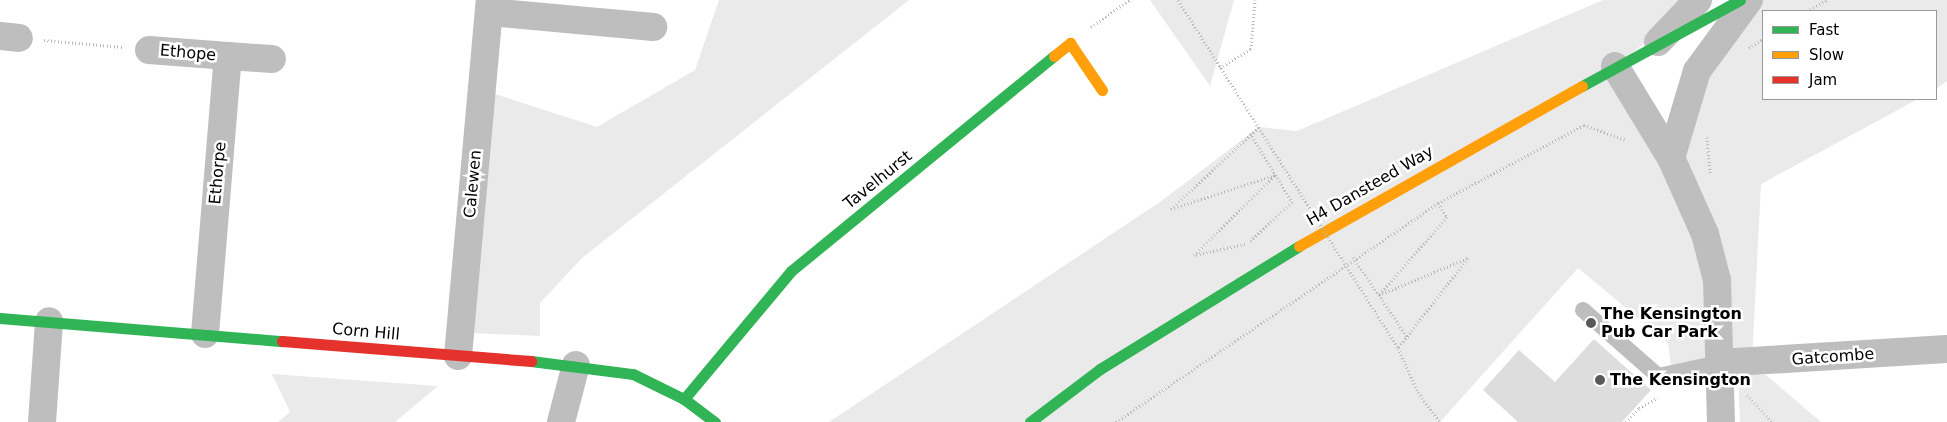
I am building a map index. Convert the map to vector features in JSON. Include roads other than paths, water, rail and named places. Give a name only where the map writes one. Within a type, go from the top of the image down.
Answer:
[{"type":"street","points":[[1657,43],[1698,0]]},
{"type":"street","name":"H4 Dansteed Way","points":[[1030,422],[1100,369],[1244,278],[1657,43],[1740,0]]},
{"type":"street","points":[[1671,158],[1697,71],[1749,0]]},
{"type":"street","name":"Calewen","points":[[458,356],[489,6],[653,27]]},
{"type":"street","name":"Tavelhurst","points":[[684,398],[791,271],[1070,43],[1102,90]]},
{"type":"street","name":"Ethope","points":[[148,50],[228,56]]},
{"type":"street","points":[[228,56],[272,59]]},
{"type":"street","name":"Ethorpe","points":[[205,334],[228,56]]},
{"type":"street","points":[[1616,66],[1671,158],[1689,200],[1717,280],[1721,422]]},
{"type":"street","name":"Corn Hill","points":[[0,318],[576,365],[633,374],[684,398],[715,422]]},
{"type":"street","points":[[42,422],[50,321]]},
{"type":"street","name":"Gatcombe","points":[[1719,363],[1947,349]]},
{"type":"street","points":[[561,422],[576,365]]},
{"type":"lane","points":[[1583,310],[1658,376],[1719,363]]},
{"type":"place","name":"The Kensington Pub Car Park","points":[[1591,323]]},
{"type":"place","name":"The Kensington","points":[[1600,380]]}]
